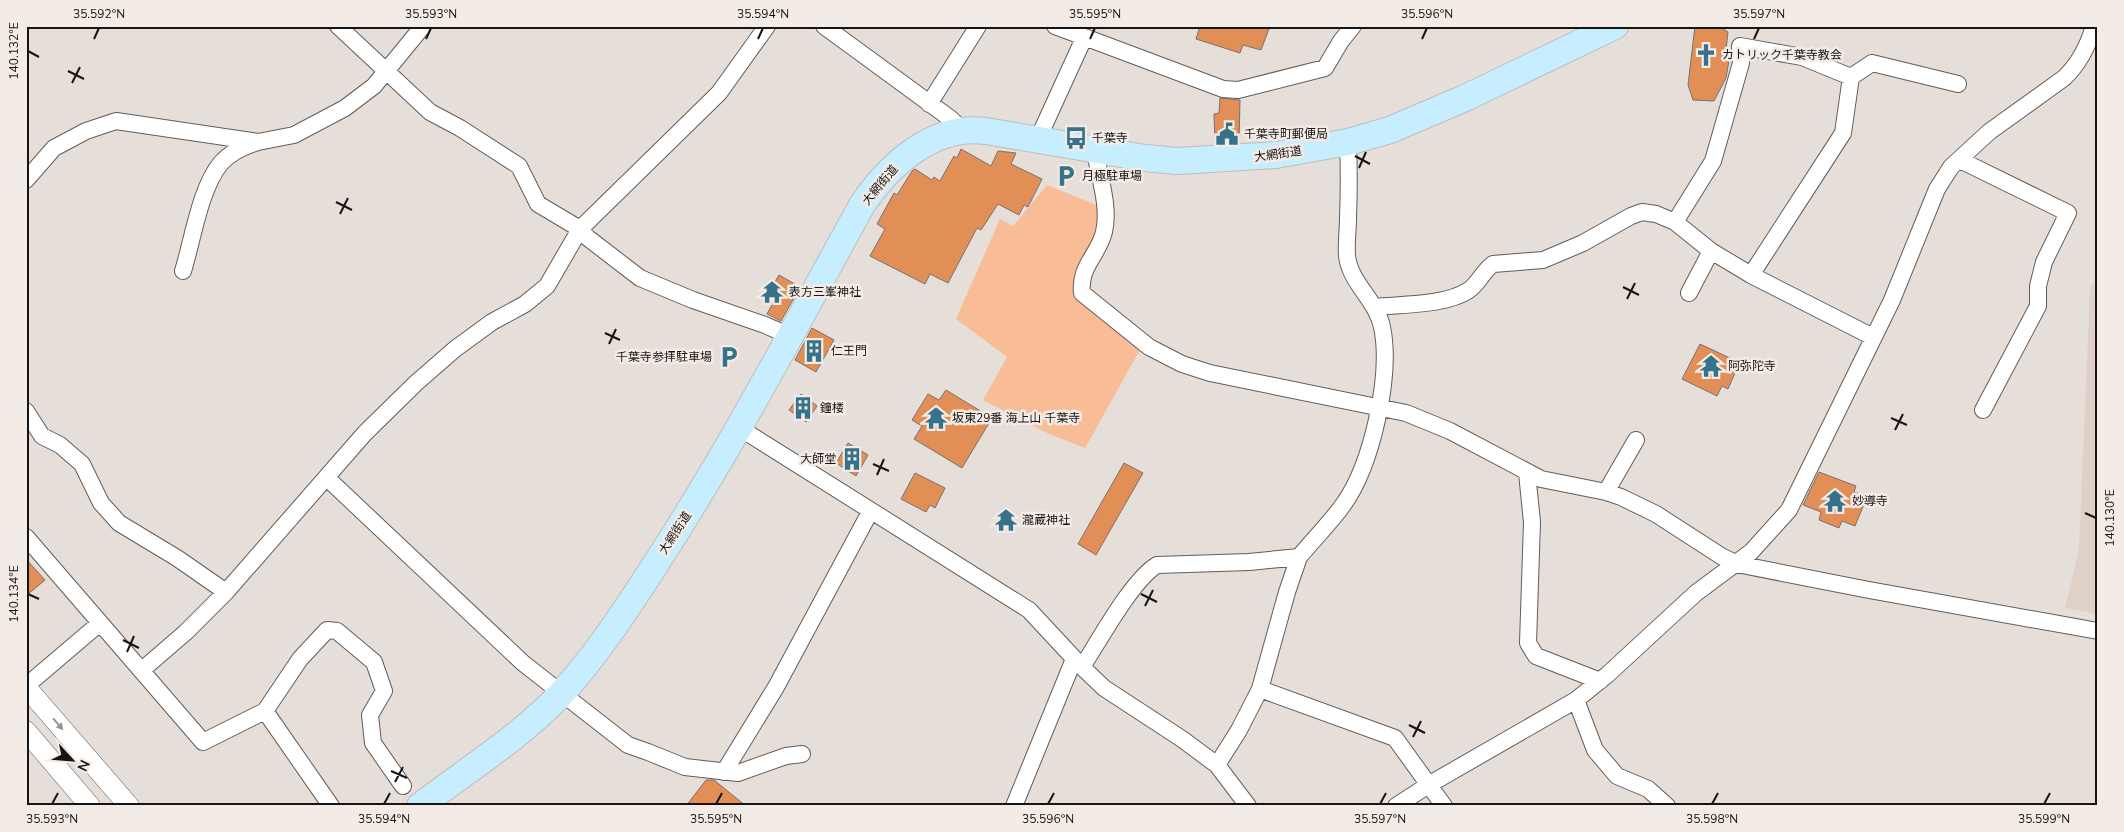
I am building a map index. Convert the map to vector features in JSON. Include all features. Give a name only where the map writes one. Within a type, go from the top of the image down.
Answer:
[{"type":"main road","name":"大網街道","points":[[425,804],[510,740],[541,714],[579,672],[638,591],[702,492],[862,205],[896,163],[941,136],[962,130],[986,131],[1037,142],[1177,161],[1267,156],[1348,142],[1390,130],[1428,115],[1615,26]]},
{"type":"street","points":[[338,26],[385,72],[430,112],[460,128],[519,166],[538,204],[580,229],[588,238],[640,278],[790,336]]},
{"type":"street","points":[[183,272],[210,180],[223,161],[241,148],[258,142],[294,135],[345,108],[374,86],[423,26]]},
{"type":"street","points":[[142,670],[186,632],[226,592],[365,433],[416,383],[485,328],[525,304],[547,286],[580,229],[719,93],[767,26]]},
{"type":"street","points":[[824,26],[951,119],[962,130]]},
{"type":"street","points":[[929,104],[978,26]]},
{"type":"street","points":[[1055,26],[1223,89],[1238,90],[1325,68],[1352,26]]},
{"type":"street","points":[[1396,806],[1430,784],[1576,700],[1600,681],[1696,593],[1751,552],[1789,510],[1892,300],[1937,189],[1951,168],[1989,132],[2064,78],[2082,57],[2094,26]]},
{"type":"street","points":[[1037,142],[1084,38]]},
{"type":"street","points":[[1675,222],[1713,161],[1741,63],[1740,46],[1802,57],[1851,77]]},
{"type":"street","points":[[1751,274],[1843,133],[1851,77],[1872,63],[1958,84]]},
{"type":"street","points":[[26,180],[54,148],[86,131],[116,121],[258,142]]},
{"type":"street","points":[[1217,765],[1239,730],[1260,689],[1286,592],[1299,557],[1343,505],[1364,466],[1379,406],[1385,353],[1382,325],[1374,307],[1359,287],[1347,257],[1348,142]]},
{"type":"street","points":[[1095,151],[1105,207],[1104,233],[1080,280],[1082,293],[1149,347],[1182,364],[1210,373],[1406,413],[1450,431],[1527,473],[1554,483],[1606,492],[1621,497],[1656,514],[1721,556],[1737,564],[1878,592],[2098,631]]},
{"type":"street","points":[[1960,160],[2068,213],[2044,262],[2038,286],[2038,306],[1983,410]]},
{"type":"street","points":[[1374,307],[1452,299],[1471,289],[1487,268],[1493,264],[1543,260],[1583,243],[1631,216],[1642,212],[1656,214],[1675,222],[1711,251],[1751,274],[1873,337]]},
{"type":"street","points":[[1689,293],[1711,251]]},
{"type":"street","points":[[28,417],[42,436],[60,445],[82,464],[101,503],[119,523],[177,558],[226,592]]},
{"type":"street","points":[[738,428],[1029,610],[1104,688],[1182,739],[1217,765],[1248,806]]},
{"type":"street","points":[[1606,492],[1636,440]]},
{"type":"street","points":[[1527,473],[1532,522],[1528,643],[1536,656],[1600,681]]},
{"type":"street","points":[[327,478],[523,663],[628,745],[685,767],[738,773],[786,756],[802,754]]},
{"type":"street","points":[[724,772],[780,679],[870,512]]},
{"type":"street","points":[[26,537],[203,742],[265,711],[300,659],[326,630],[336,631],[374,662],[384,691],[370,715],[372,743],[403,786]]},
{"type":"street","points":[[1014,806],[1078,663],[1134,586],[1150,570],[1157,565],[1249,562],[1299,557]]},
{"type":"street","points":[[100,623],[26,686],[128,806]]},
{"type":"street","points":[[1260,689],[1395,738],[1430,784],[1444,806]]},
{"type":"street","points":[[1576,700],[1595,750],[1611,770],[1617,776],[1648,789],[1667,806]]},
{"type":"street","points":[[265,711],[331,806]]},
{"type":"street","points":[[26,731],[90,806]]},
{"type":"shaded area","points":[[1047,185],[1099,206],[1099,230],[1074,281],[1074,289],[1141,348],[1085,448],[1049,434],[983,400],[1007,357],[956,319],[1000,219],[1013,226]]},
{"type":"shaded area","points":[[2098,276],[2098,614],[2065,608],[2079,549],[2090,288]]},
{"type":"building","points":[[1200,26],[1270,26],[1261,50],[1243,45],[1240,53],[1196,39]]},
{"type":"building","points":[[1695,26],[1724,26],[1723,29],[1728,32],[1725,59],[1729,61],[1726,78],[1714,101],[1693,100],[1688,85]]},
{"type":"building","points":[[1220,98],[1240,100],[1239,142],[1215,144],[1214,114],[1219,113]]},
{"type":"building","points":[[961,149],[991,166],[998,151],[1016,153],[1011,164],[1042,179],[1028,207],[1024,205],[1019,215],[998,204],[981,230],[977,228],[948,283],[930,274],[925,284],[870,256],[885,229],[877,224],[894,193],[897,195],[912,171],[915,169],[932,180],[934,177],[940,181],[954,156],[957,158]]},
{"type":"building","points":[[779,275],[800,287],[781,321],[767,314],[777,296],[769,292]]},
{"type":"building","name":"仁王門","points":[[812,328],[834,340],[816,372],[795,360]]},
{"type":"building","name":"阿弥陀寺","points":[[1700,344],[1734,360],[1730,371],[1735,373],[1728,389],[1722,386],[1717,396],[1682,379]]},
{"type":"building","points":[[946,390],[992,418],[962,468],[914,439],[922,426],[912,420],[928,394],[939,400]]},
{"type":"building","name":"鐘楼","points":[[801,394],[817,406],[806,422],[789,410]]},
{"type":"building","name":"大師堂","points":[[848,443],[868,455],[856,476],[836,463]]},
{"type":"building","points":[[1124,463],[1143,473],[1096,555],[1078,544]]},
{"type":"building","name":"妙導寺","points":[[1819,472],[1856,486],[1854,492],[1867,497],[1855,526],[1842,521],[1839,528],[1819,520],[1821,512],[1803,505]]},
{"type":"building","points":[[915,473],[945,488],[935,508],[930,505],[926,512],[901,499]]},
{"type":"building","points":[[26,559],[45,580],[26,596]]},
{"type":"building","points":[[706,780],[714,780],[746,806],[686,806]]},
{"type":"place","name":"カトリック千葉寺教会","points":[[1706,55]]},
{"type":"place","name":"千葉寺町郵便局","points":[[1227,134]]},
{"type":"place","name":"千葉寺","points":[[1076,138]]},
{"type":"place","name":"月極駐車場","points":[[1066,176]]},
{"type":"place","name":"表方三峯神社","points":[[772,292]]},
{"type":"place","name":"仁王門","points":[[814,351]]},
{"type":"place","name":"千葉寺参拝駐車場","points":[[729,357]]},
{"type":"place","name":"阿弥陀寺","points":[[1711,366]]},
{"type":"place","name":"鐘楼","points":[[803,408]]},
{"type":"place","name":"坂東29番 海上山 千葉寺","points":[[936,418]]},
{"type":"place","name":"大師堂","points":[[852,459]]},
{"type":"place","name":"妙導寺","points":[[1835,501]]},
{"type":"place","name":"瀧蔵神社","points":[[1006,520]]}]
